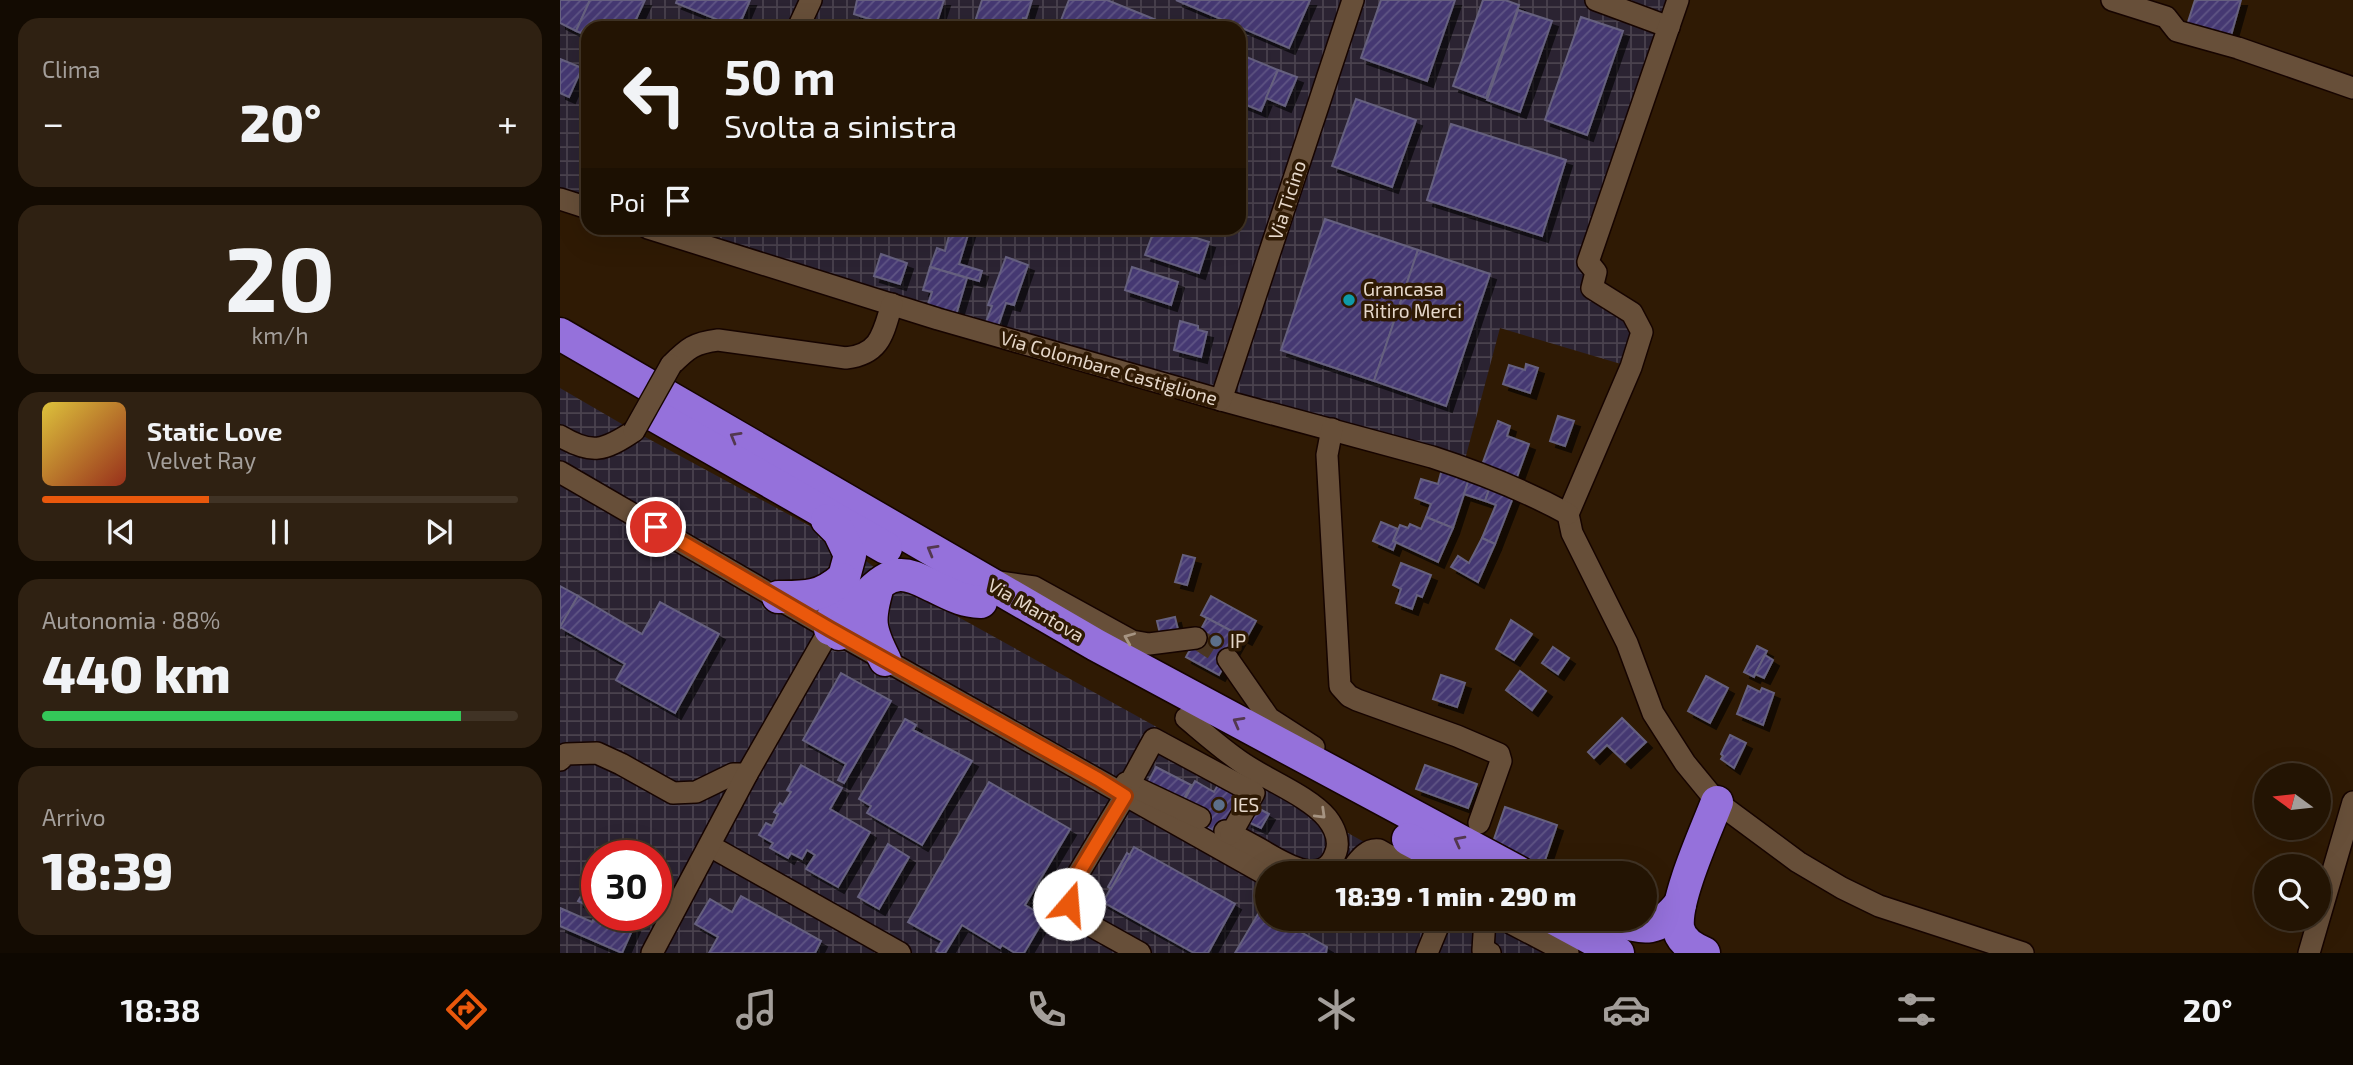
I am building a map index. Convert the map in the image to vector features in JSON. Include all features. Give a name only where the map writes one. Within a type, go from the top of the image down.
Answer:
[{"type":"highway","name":"Via Mantova","points":[[560,334],[982,591],[1089,666],[1450,861]]},
{"type":"highway","name":"Via Mantova","points":[[560,360],[816,509],[1097,645],[1497,861]]},
{"type":"highway","points":[[816,509],[839,532],[850,555],[842,579],[834,631]]},
{"type":"highway","points":[[834,631],[878,586],[888,578],[899,575],[913,576],[963,601],[982,591]]},
{"type":"highway","points":[[778,597],[809,597],[829,590],[842,579]]},
{"type":"highway","points":[[878,586],[872,606],[871,625],[885,660]]},
{"type":"highway","points":[[1657,925],[1669,917],[1679,904],[1717,802]]},
{"type":"highway","points":[[1679,904],[1678,928],[1684,940],[1704,953]]},
{"type":"highway","points":[[1577,931],[1618,953]]},
{"type":"highway","points":[[1628,931],[1669,953]]},
{"type":"street","points":[[801,21],[811,0]]},
{"type":"street","name":"Via Ticino","points":[[1221,400],[1353,0]]},
{"type":"street","points":[[1596,0],[1669,27]]},
{"type":"street","points":[[1678,0],[1588,262],[1596,272],[1592,288],[1632,313],[1642,332],[1631,367],[1568,514],[1572,533],[1627,643],[1653,713],[1685,763],[1717,802],[1798,862],[1842,888],[1879,906],[2023,953]]},
{"type":"street","points":[[2112,0],[2166,17],[2177,31],[2238,48],[2353,88]]},
{"type":"street","points":[[560,200],[581,206]]},
{"type":"street","name":"Via Colombare Castiglione","points":[[699,235],[892,304],[1463,467],[1541,499],[1568,514]]},
{"type":"street","points":[[560,436],[583,449],[597,450],[613,445],[634,431],[671,365],[699,342],[718,340],[846,358],[859,356],[872,349],[880,340],[892,304]]},
{"type":"street","points":[[1332,429],[1327,455],[1340,686],[1357,700],[1499,754],[1501,761],[1479,823]]},
{"type":"street","points":[[560,472],[834,631],[1098,779],[1200,818]]},
{"type":"street","points":[[982,591],[1034,587],[1132,640],[1149,644],[1196,638]]},
{"type":"street","points":[[652,953],[747,774],[834,631]]},
{"type":"street","points":[[1228,659],[1269,718],[1349,769],[1381,800]]},
{"type":"street","points":[[1140,953],[1079,919],[1069,904],[1068,892],[1128,790],[1154,739],[1254,793],[1228,832],[1300,870],[1315,871],[1325,867],[1337,850],[1334,828],[1326,816],[1241,762],[1186,718]]},
{"type":"street","points":[[560,760],[566,754],[597,753],[673,793],[696,792],[733,774],[747,774]]},
{"type":"street","points":[[1128,790],[1255,868]]},
{"type":"street","points":[[2309,953],[2353,802]]},
{"type":"street","points":[[710,846],[900,953]]},
{"type":"street","points":[[1360,861],[1372,849],[1380,850],[1399,861]]},
{"type":"street","points":[[1427,953],[1436,931]]},
{"type":"street","points":[[1485,931],[1483,950],[1490,953]]},
{"type":"street","points":[[1526,931],[1568,953]]},
{"type":"shaded area","points":[[560,0],[1678,0],[1588,262],[1593,288],[1632,313],[1631,367],[1500,328],[1463,467],[673,235],[1246,235],[1246,21],[581,21],[581,206],[560,199]]},
{"type":"shaded area","points":[[560,388],[847,546],[888,578],[1398,861],[1255,861],[1255,931],[1526,931],[1568,953],[560,953]]},
{"type":"building","points":[[560,0],[590,0],[576,31],[560,23]]},
{"type":"building","points":[[590,0],[645,0],[635,21],[581,21],[581,33],[576,31]]},
{"type":"building","points":[[677,0],[750,0],[741,21],[721,21],[676,3]]},
{"type":"building","points":[[857,0],[944,0],[937,21],[876,21],[854,14]]},
{"type":"building","points":[[982,0],[1032,0],[1026,19],[1023,18],[1022,21],[975,21]]},
{"type":"building","points":[[1069,0],[1107,0],[1159,21],[1061,21]]},
{"type":"building","points":[[1176,0],[1310,0],[1289,48],[1246,30],[1246,21],[1225,21]]},
{"type":"building","points":[[1381,0],[1455,0],[1427,81],[1361,58]]},
{"type":"building","points":[[1483,0],[1505,0],[1519,5],[1486,98],[1453,86]]},
{"type":"building","points":[[2195,0],[2241,0],[2230,39],[2187,25]]},
{"type":"building","points":[[1518,10],[1552,21],[1520,112],[1487,100]]},
{"type":"building","points":[[1581,17],[1623,31],[1587,135],[1545,120]]},
{"type":"building","points":[[1246,57],[1278,70],[1261,111],[1246,105]]},
{"type":"building","points":[[560,59],[581,68],[581,70],[569,97],[560,93]]},
{"type":"building","points":[[1278,70],[1297,77],[1285,106],[1266,98]]},
{"type":"building","points":[[1356,99],[1416,120],[1392,187],[1332,166]]},
{"type":"building","points":[[1451,124],[1566,160],[1542,236],[1427,200]]},
{"type":"building","name":"Grancasa Ritiro Merci","points":[[1325,219],[1418,250],[1374,381],[1281,350]]},
{"type":"building","points":[[949,235],[968,235],[959,264],[982,271],[979,281],[930,267],[937,248],[945,251]]},
{"type":"building","points":[[1152,235],[1186,235],[1209,242],[1199,273],[1145,255]]},
{"type":"building","points":[[1418,250],[1490,274],[1446,406],[1374,381]]},
{"type":"building","points":[[881,254],[907,263],[900,284],[874,276]]},
{"type":"building","points":[[1006,257],[1028,265],[1014,305],[1006,303],[998,326],[986,322],[992,306],[988,305]]},
{"type":"building","points":[[930,267],[967,278],[956,315],[927,307],[932,292],[923,290]]},
{"type":"building","points":[[1132,267],[1178,282],[1171,305],[1125,290]]},
{"type":"building","points":[[1180,321],[1198,326],[1198,330],[1207,332],[1201,357],[1174,350]]},
{"type":"building","points":[[1526,364],[1538,368],[1530,393],[1503,384],[1509,365],[1525,370]]},
{"type":"building","points":[[1558,416],[1574,421],[1565,446],[1550,441]]},
{"type":"building","points":[[1498,421],[1510,426],[1507,436],[1529,444],[1517,477],[1482,465]]},
{"type":"building","points":[[1442,469],[1469,479],[1453,528],[1426,517],[1431,504],[1415,498],[1421,479],[1438,484]]},
{"type":"building","points":[[1469,479],[1490,487],[1485,501],[1464,494]]},
{"type":"building","points":[[1490,487],[1514,495],[1495,544],[1482,538],[1496,505],[1485,501]]},
{"type":"building","points":[[1426,517],[1453,528],[1438,562],[1393,541],[1400,525],[1408,528],[1410,524],[1421,529]]},
{"type":"building","points":[[1381,522],[1398,529],[1393,550],[1373,541]]},
{"type":"building","points":[[1482,538],[1495,544],[1478,582],[1451,567],[1458,556],[1469,563]]},
{"type":"building","points":[[1183,555],[1195,558],[1187,585],[1175,582]]},
{"type":"building","points":[[1401,563],[1431,575],[1422,597],[1417,595],[1412,609],[1396,603],[1401,589],[1393,585]]},
{"type":"building","points":[[560,586],[578,596],[560,628]]},
{"type":"building","points":[[578,596],[642,634],[660,602],[719,634],[675,713],[616,680],[625,664],[560,627]]},
{"type":"building","points":[[1211,596],[1256,621],[1246,639],[1201,615]]},
{"type":"building","points":[[1175,617],[1179,634],[1161,638],[1157,621]]},
{"type":"building","points":[[1207,618],[1241,636],[1219,675],[1186,657]]},
{"type":"building","points":[[1511,620],[1532,634],[1514,660],[1496,649]]},
{"type":"building","points":[[1757,646],[1767,651],[1754,677],[1744,672]]},
{"type":"building","points":[[1553,647],[1569,658],[1558,674],[1542,663]]},
{"type":"building","points":[[1765,655],[1773,660],[1764,678],[1755,674]]},
{"type":"building","points":[[1520,671],[1546,691],[1532,710],[1506,690]]},
{"type":"building","points":[[841,673],[891,701],[844,783],[838,780],[846,764],[803,740]]},
{"type":"building","points":[[1441,675],[1465,683],[1457,707],[1433,699]]},
{"type":"building","points":[[1706,676],[1728,688],[1710,723],[1688,711]]},
{"type":"building","points":[[1748,686],[1760,692],[1762,688],[1774,693],[1763,725],[1737,714]]},
{"type":"building","points":[[1622,718],[1646,742],[1625,762],[1607,745],[1594,758],[1588,752]]},
{"type":"building","points":[[905,719],[916,725],[913,730],[972,761],[922,845],[867,813],[871,806],[859,799]]},
{"type":"building","points":[[1730,735],[1746,743],[1734,768],[1721,759]]},
{"type":"building","points":[[801,765],[842,788],[830,809],[870,832],[838,887],[806,869],[815,855],[807,850],[802,859],[791,853],[788,858],[770,848],[773,843],[759,835],[766,823],[772,826],[778,814],[774,812],[780,803],[783,805],[791,792],[787,790]]},
{"type":"building","points":[[1425,765],[1477,784],[1468,808],[1416,789]]},
{"type":"building","points":[[1156,767],[1191,785],[1181,804],[1146,786]]},
{"type":"building","points":[[1222,778],[1246,792],[1222,836],[1198,822],[1182,804],[1195,781],[1214,792]]},
{"type":"building","points":[[989,782],[1070,829],[1025,905],[1045,917],[1024,953],[1015,953],[1002,945],[1000,948],[962,925],[945,953],[939,953],[936,951],[942,941],[908,922]]},
{"type":"building","points":[[1254,806],[1269,814],[1261,828],[1246,821]]},
{"type":"building","points":[[1505,807],[1557,825],[1545,861],[1529,861],[1491,848]]},
{"type":"building","points":[[888,844],[909,857],[879,909],[858,897]]},
{"type":"building","points":[[1134,847],[1235,904],[1208,953],[1194,953],[1103,902]]},
{"type":"building","points":[[1127,853],[1130,855],[1111,889],[1108,887]]},
{"type":"building","points":[[741,896],[821,941],[815,953],[709,953],[718,937],[695,924],[710,899],[732,912]]},
{"type":"building","points":[[560,908],[581,917],[581,931],[632,931],[622,953],[560,926]]},
{"type":"building","points":[[1255,919],[1255,931],[1299,931],[1327,947],[1326,953],[1235,953]]},
{"type":"tunnel","points":[[1196,638],[1228,659]]},
{"type":"place","name":"Grancasa Ritiro Merci","points":[[1349,300]]},
{"type":"place","name":"IP","points":[[1216,641]]},
{"type":"place","name":"IES","points":[[1219,805]]},
{"type":"route","points":[[656,527],[1125,796],[1072,884],[1068,892],[1069,904]]}]
